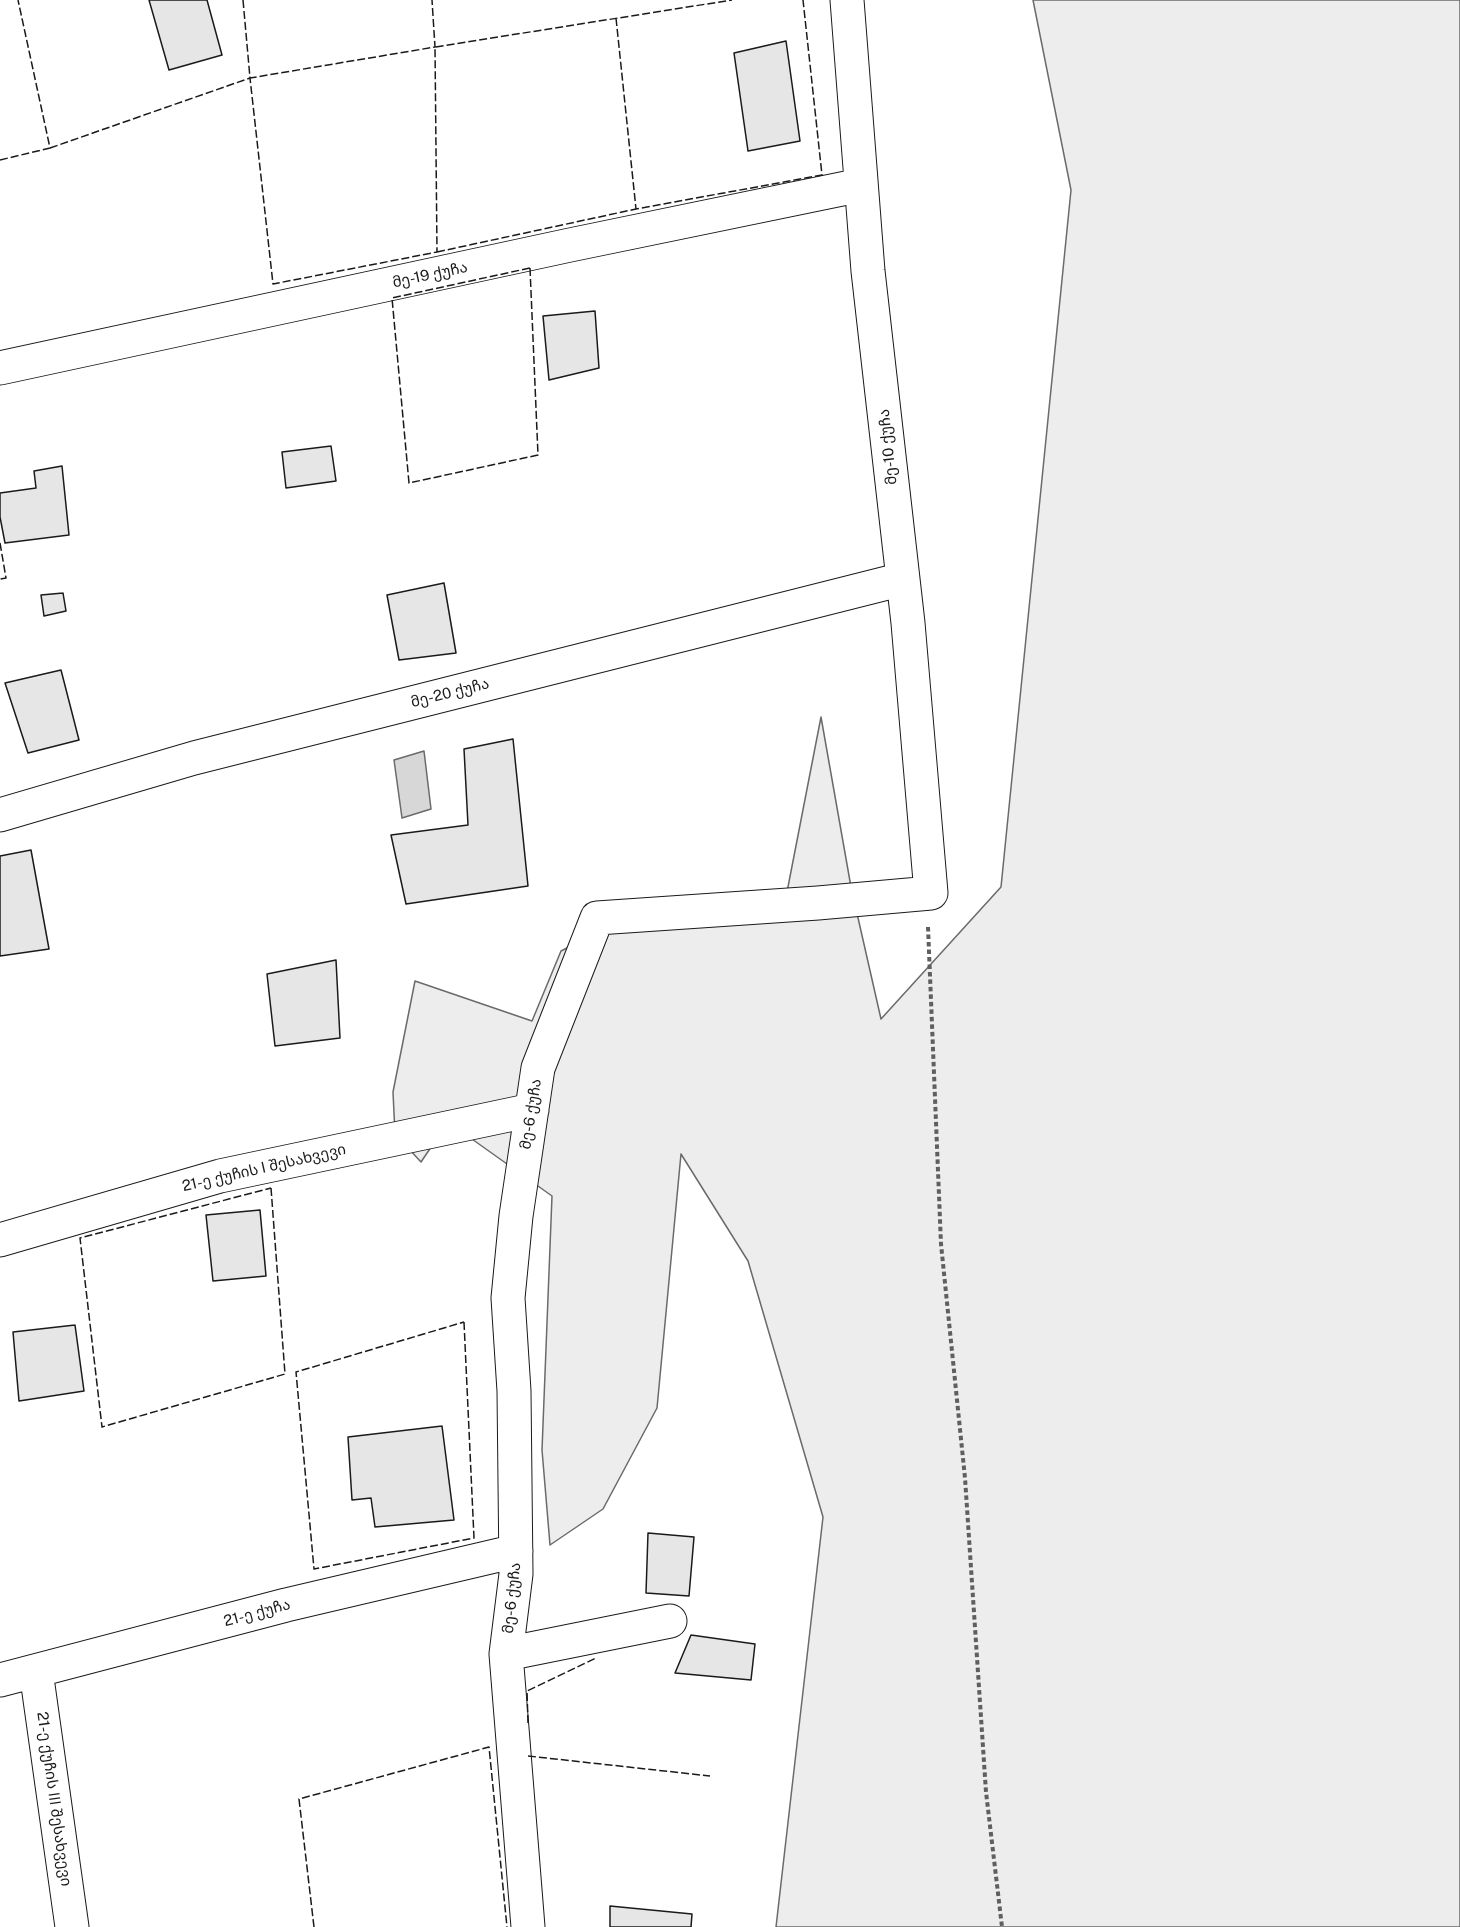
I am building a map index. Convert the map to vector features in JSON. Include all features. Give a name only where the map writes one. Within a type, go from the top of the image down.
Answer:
[{"type":"street","name":"მე-10 ქუჩა","points":[[847,0],[868,271],[903,579],[929,905]]},
{"type":"street","name":"მე-19 ქუჩა","points":[[0,368],[570,244],[861,185]]},
{"type":"street","name":"მე-20 ქუჩა","points":[[0,815],[194,758],[903,579]]},
{"type":"street","name":"მე-6 ქუჩა","points":[[528,1927],[506,1654],[516,1574],[514,1391],[508,1299],[516,1216],[538,1068],[597,918],[818,903],[929,905]]},
{"type":"street","name":"21-ე ქუჩის I შესახვევი","points":[[0,1240],[220,1176],[532,1110]]},
{"type":"street","name":"21-ე ქუჩა","points":[[0,1680],[286,1605],[516,1551]]},
{"type":"street","name":"მე-6 ქუჩა","points":[[506,1654],[670,1622]]},
{"type":"street","name":"21-ე ქუჩის III შესახვევი","points":[[36,1671],[72,1927]]},
{"type":"path","points":[[929,905],[941,1244],[965,1478],[986,1792],[1002,1927]]},
{"type":"shaded area","points":[[1033,0],[1460,0],[1460,1927],[776,1927],[823,1517],[748,1261],[681,1154],[657,1408],[603,1509],[550,1545],[542,1450],[552,1196],[448,1122],[421,1162],[395,1134],[393,1092],[415,981],[532,1021],[561,951],[657,903],[787,892],[821,717],[851,887],[881,1019],[1001,887],[1071,190]]},
{"type":"shaded area","points":[[424,751],[431,809],[402,818],[394,760]]},
{"type":"building","points":[[149,0],[207,0],[222,55],[169,70]]},
{"type":"building","points":[[786,41],[800,141],[748,151],[734,53]]},
{"type":"building","points":[[595,311],[599,368],[549,380],[543,316]]},
{"type":"building","points":[[331,446],[336,481],[286,488],[282,452]]},
{"type":"building","points":[[62,466],[69,535],[5,543],[0,517],[0,493],[36,488],[34,471]]},
{"type":"building","points":[[444,583],[456,653],[399,660],[387,595]]},
{"type":"building","points":[[63,593],[66,611],[44,616],[41,595]]},
{"type":"building","points":[[61,670],[79,740],[28,753],[5,683]]},
{"type":"building","points":[[513,739],[528,886],[406,904],[391,835],[468,825],[464,749]]},
{"type":"building","points":[[31,850],[49,949],[0,956],[0,856]]},
{"type":"building","points":[[336,960],[340,1038],[275,1046],[267,974]]},
{"type":"building","points":[[260,1210],[266,1276],[213,1281],[206,1215]]},
{"type":"building","points":[[75,1325],[84,1391],[19,1401],[13,1332]]},
{"type":"building","points":[[442,1426],[454,1520],[375,1527],[371,1498],[352,1500],[348,1437]]},
{"type":"building","points":[[648,1533],[694,1537],[689,1596],[646,1593]]},
{"type":"building","points":[[691,1635],[755,1644],[751,1680],[675,1673]]},
{"type":"building","points":[[610,1906],[692,1914],[691,1927],[610,1927]]},
{"type":"fence","points":[[0,160],[50,148],[18,0]]},
{"type":"fence","points":[[243,0],[250,78],[435,47],[432,0]]},
{"type":"fence","points":[[50,148],[250,78],[273,284],[437,252],[435,47],[732,0]]},
{"type":"fence","points":[[616,18],[636,209],[822,175],[803,0]]},
{"type":"fence","points":[[437,252],[636,209]]},
{"type":"fence","points":[[530,268],[538,455],[409,483],[392,298],[530,268]]},
{"type":"fence","points":[[0,543],[6,578],[0,579]]},
{"type":"fence","points":[[271,1188],[285,1374],[102,1427],[80,1238],[271,1188]]},
{"type":"fence","points":[[464,1322],[474,1538],[314,1569],[296,1372],[464,1322]]},
{"type":"fence","points":[[528,1723],[527,1691],[596,1658]]},
{"type":"fence","points":[[314,1927],[299,1799],[489,1747],[507,1927]]},
{"type":"fence","points":[[528,1756],[710,1776]]}]
